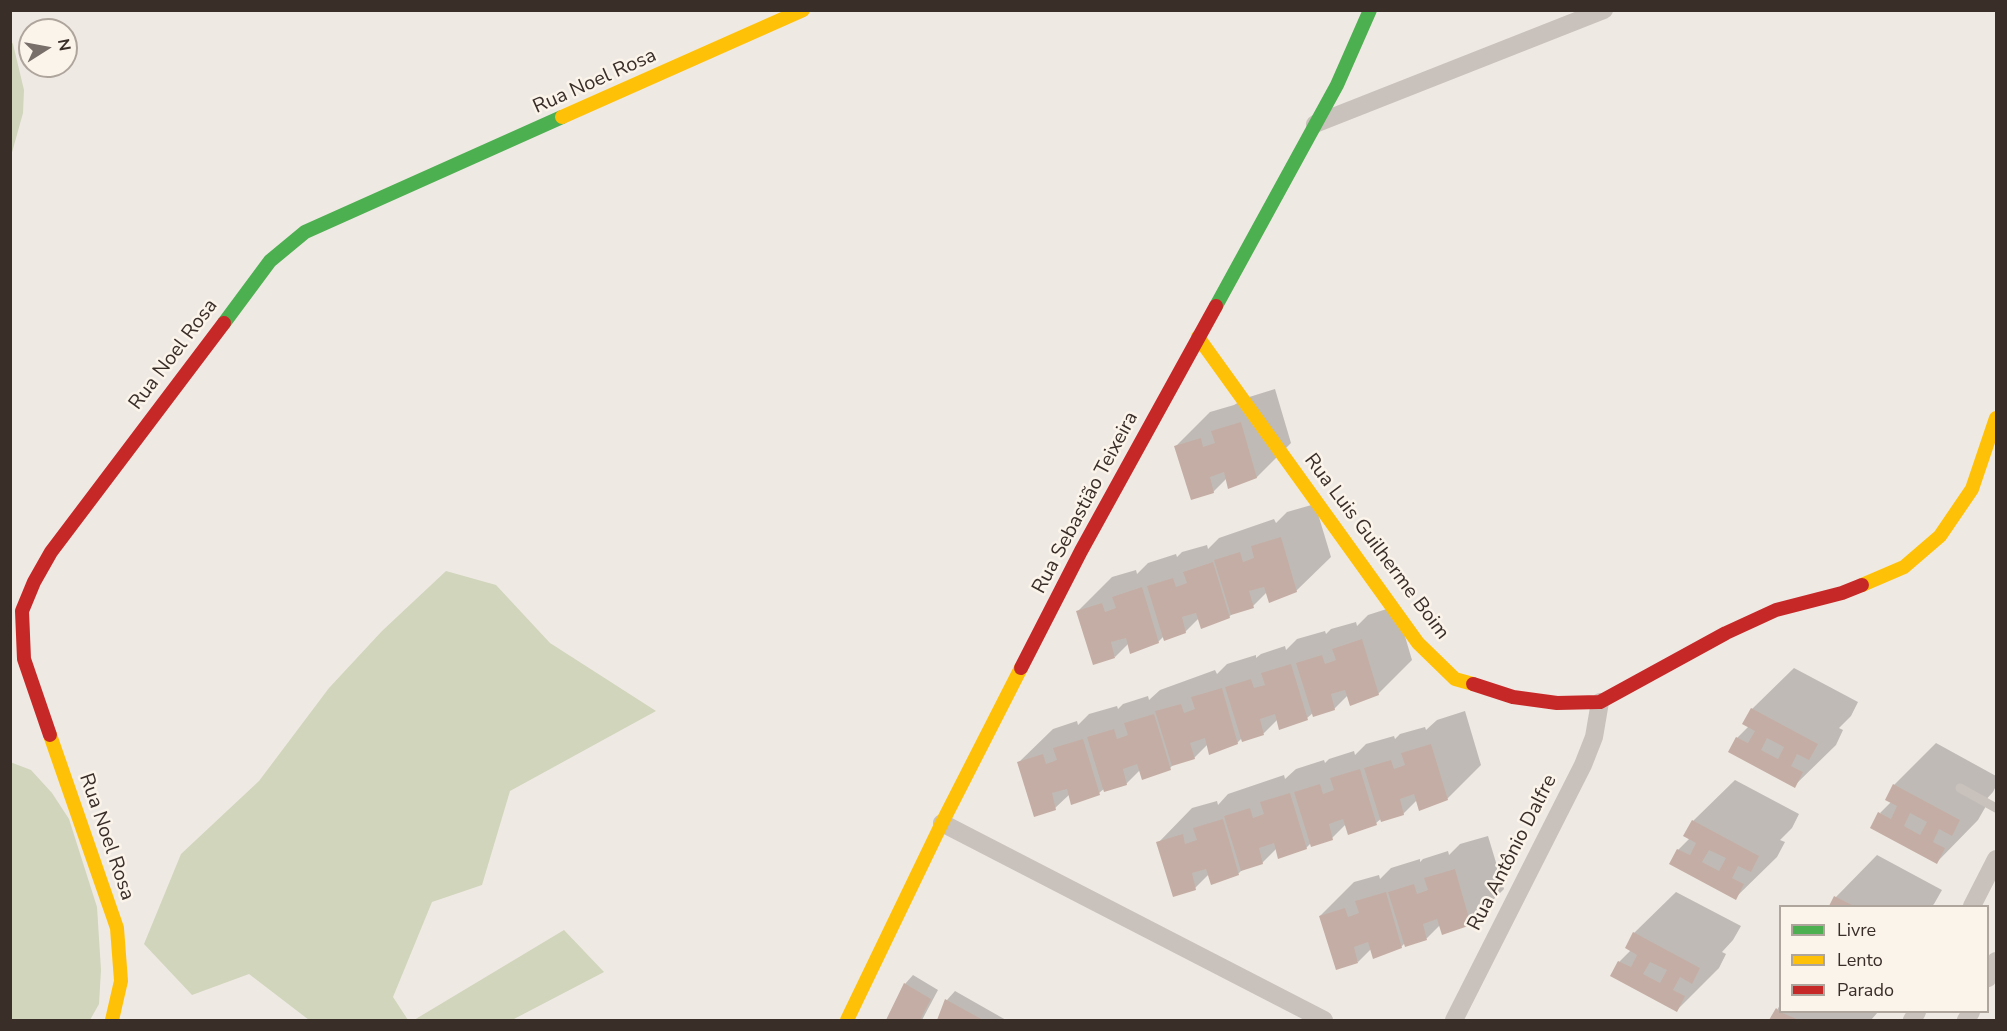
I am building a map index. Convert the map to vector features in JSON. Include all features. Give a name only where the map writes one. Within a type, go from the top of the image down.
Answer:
[{"type":"street","name":"Rua Noel Rosa","points":[[112,1020],[121,981],[117,928],[24,659],[22,611],[34,582],[51,552],[270,261],[305,232],[803,10]]},
{"type":"street","name":"Rua Sebastião Teixeira","points":[[847,1020],[942,823],[1081,551],[1337,85],[1370,10]]},
{"type":"street","points":[[1315,124],[1604,10]]},
{"type":"street","name":"Rua Luis Guilherme Boim","points":[[1198,337],[1419,643],[1455,679],[1513,697],[1557,703],[1600,702],[1726,633],[1776,610],[1842,593],[1904,567],[1940,536],[1972,489],[1996,418]]},
{"type":"street","name":"Rua Antônio Dalfre","points":[[1454,1020],[1583,765],[1594,737],[1600,702]]},
{"type":"street","points":[[942,823],[1324,1020]]},
{"type":"street","points":[[1973,905],[1996,859]]},
{"type":"street","points":[[1989,976],[1996,961]]},
{"type":"lane","points":[[1960,788],[1996,808]]},
{"type":"green space","points":[[11,41],[18,65],[18,78],[21,78],[24,90],[23,113],[11,156]]},
{"type":"green space","points":[[446,571],[496,585],[550,643],[656,711],[510,791],[482,885],[432,902],[393,997],[408,1020],[309,1020],[249,974],[192,995],[144,944],[181,854],[259,781],[329,688],[382,631]]},
{"type":"green space","points":[[10,762],[31,770],[52,793],[69,819],[97,907],[101,970],[99,1004],[90,1020],[11,1020]]},
{"type":"green space","points":[[564,930],[604,972],[512,1020],[414,1020]]},
{"type":"building","points":[[1241,422],[1257,478],[1228,489],[1224,472],[1210,477],[1214,493],[1191,500],[1174,446],[1201,438],[1203,447],[1215,443],[1211,431]]},
{"type":"building","points":[[1281,537],[1297,592],[1269,603],[1264,587],[1249,591],[1254,608],[1231,615],[1214,560],[1240,552],[1243,562],[1254,558],[1251,546]]},
{"type":"building","points":[[1213,562],[1230,618],[1201,629],[1196,613],[1182,617],[1186,633],[1164,641],[1147,586],[1173,578],[1176,587],[1187,583],[1183,572]]},
{"type":"building","points":[[1142,587],[1159,643],[1130,654],[1126,638],[1111,642],[1115,658],[1093,665],[1076,611],[1102,603],[1105,612],[1116,608],[1112,597]]},
{"type":"building","points":[[1362,639],[1379,695],[1350,706],[1345,690],[1331,694],[1335,710],[1313,717],[1296,663],[1322,655],[1325,664],[1336,660],[1332,649]]},
{"type":"building","points":[[1291,664],[1308,720],[1279,730],[1275,714],[1260,719],[1264,735],[1242,742],[1225,687],[1251,679],[1254,688],[1265,685],[1261,673]]},
{"type":"building","points":[[1222,688],[1238,744],[1209,755],[1205,738],[1190,743],[1195,759],[1172,766],[1155,711],[1181,704],[1184,713],[1195,709],[1191,697]]},
{"type":"building","points":[[1751,708],[1818,744],[1809,760],[1797,754],[1791,766],[1803,772],[1795,788],[1728,752],[1736,737],[1748,743],[1755,731],[1742,724]],"holes":[[[1767,738],[1784,747],[1778,759],[1761,750]]]},
{"type":"building","points":[[1154,714],[1171,770],[1142,780],[1137,764],[1123,769],[1127,785],[1104,792],[1087,737],[1114,729],[1117,739],[1128,735],[1124,723]]},
{"type":"building","points":[[1083,739],[1100,795],[1071,805],[1067,789],[1052,793],[1056,810],[1034,817],[1017,762],[1043,754],[1046,764],[1057,760],[1053,748]]},
{"type":"building","points":[[1431,744],[1448,800],[1419,811],[1414,794],[1400,799],[1404,815],[1381,822],[1364,768],[1391,760],[1394,769],[1405,765],[1401,753]]},
{"type":"building","points":[[1360,769],[1377,825],[1348,835],[1343,819],[1329,824],[1333,840],[1311,847],[1294,792],[1320,784],[1323,794],[1334,790],[1330,778]]},
{"type":"building","points":[[1893,784],[1960,820],[1952,836],[1939,829],[1933,842],[1945,848],[1937,864],[1870,828],[1878,812],[1891,819],[1897,806],[1885,800]],"holes":[[[1910,813],[1927,822],[1920,835],[1904,826]]]},
{"type":"building","points":[[1290,793],[1307,849],[1278,859],[1274,843],[1259,848],[1263,864],[1241,871],[1224,816],[1250,808],[1253,818],[1264,814],[1260,802]]},
{"type":"building","points":[[1223,819],[1239,875],[1211,885],[1206,869],[1192,873],[1196,890],[1173,897],[1156,842],[1183,834],[1185,844],[1197,840],[1193,828]]},
{"type":"building","points":[[1692,820],[1759,856],[1751,872],[1738,866],[1732,878],[1744,884],[1736,900],[1669,864],[1677,849],[1690,855],[1696,843],[1683,836]],"holes":[[[1709,850],[1726,858],[1719,871],[1702,862]]]},
{"type":"building","points":[[1455,869],[1471,925],[1442,935],[1437,919],[1423,924],[1427,940],[1405,947],[1388,892],[1414,884],[1417,894],[1428,890],[1424,878]]},
{"type":"building","points":[[1386,892],[1402,948],[1373,959],[1368,942],[1354,947],[1358,963],[1336,970],[1319,916],[1345,908],[1348,917],[1359,913],[1355,901]]},
{"type":"building","points":[[1834,896],[1852,905],[1830,905]]},
{"type":"building","points":[[1633,932],[1700,968],[1692,984],[1680,977],[1673,990],[1685,996],[1677,1012],[1610,976],[1618,961],[1631,967],[1637,955],[1625,948]],"holes":[[[1650,962],[1667,970],[1660,983],[1643,974]]]},
{"type":"building","points":[[904,983],[931,999],[920,1020],[886,1020]]},
{"type":"building","points":[[945,999],[983,1020],[937,1020]]},
{"type":"building","points":[[1776,1008],[1779,1013],[1799,1020],[1769,1020]]},
{"type":"traffic: fast","points":[[1216,306],[1337,85],[1370,10]]},
{"type":"traffic: fast","points":[[224,323],[270,261],[305,232],[562,117]]},
{"type":"traffic: slow","points":[[562,117],[803,10]]},
{"type":"traffic: slow","points":[[1198,337],[1418,643],[1455,679],[1473,684]]},
{"type":"traffic: slow","points":[[1862,585],[1904,567],[1940,536],[1972,489],[1996,418]]},
{"type":"traffic: slow","points":[[847,1020],[942,823],[1021,668]]},
{"type":"traffic: slow","points":[[50,735],[117,928],[121,981],[112,1020]]},
{"type":"traffic: jam","points":[[1021,668],[1081,551],[1216,306]]},
{"type":"traffic: jam","points":[[50,735],[24,659],[22,611],[34,582],[51,552],[224,323]]},
{"type":"traffic: jam","points":[[1473,684],[1513,697],[1557,703],[1600,702],[1726,633],[1776,610],[1842,593],[1862,585]]}]
